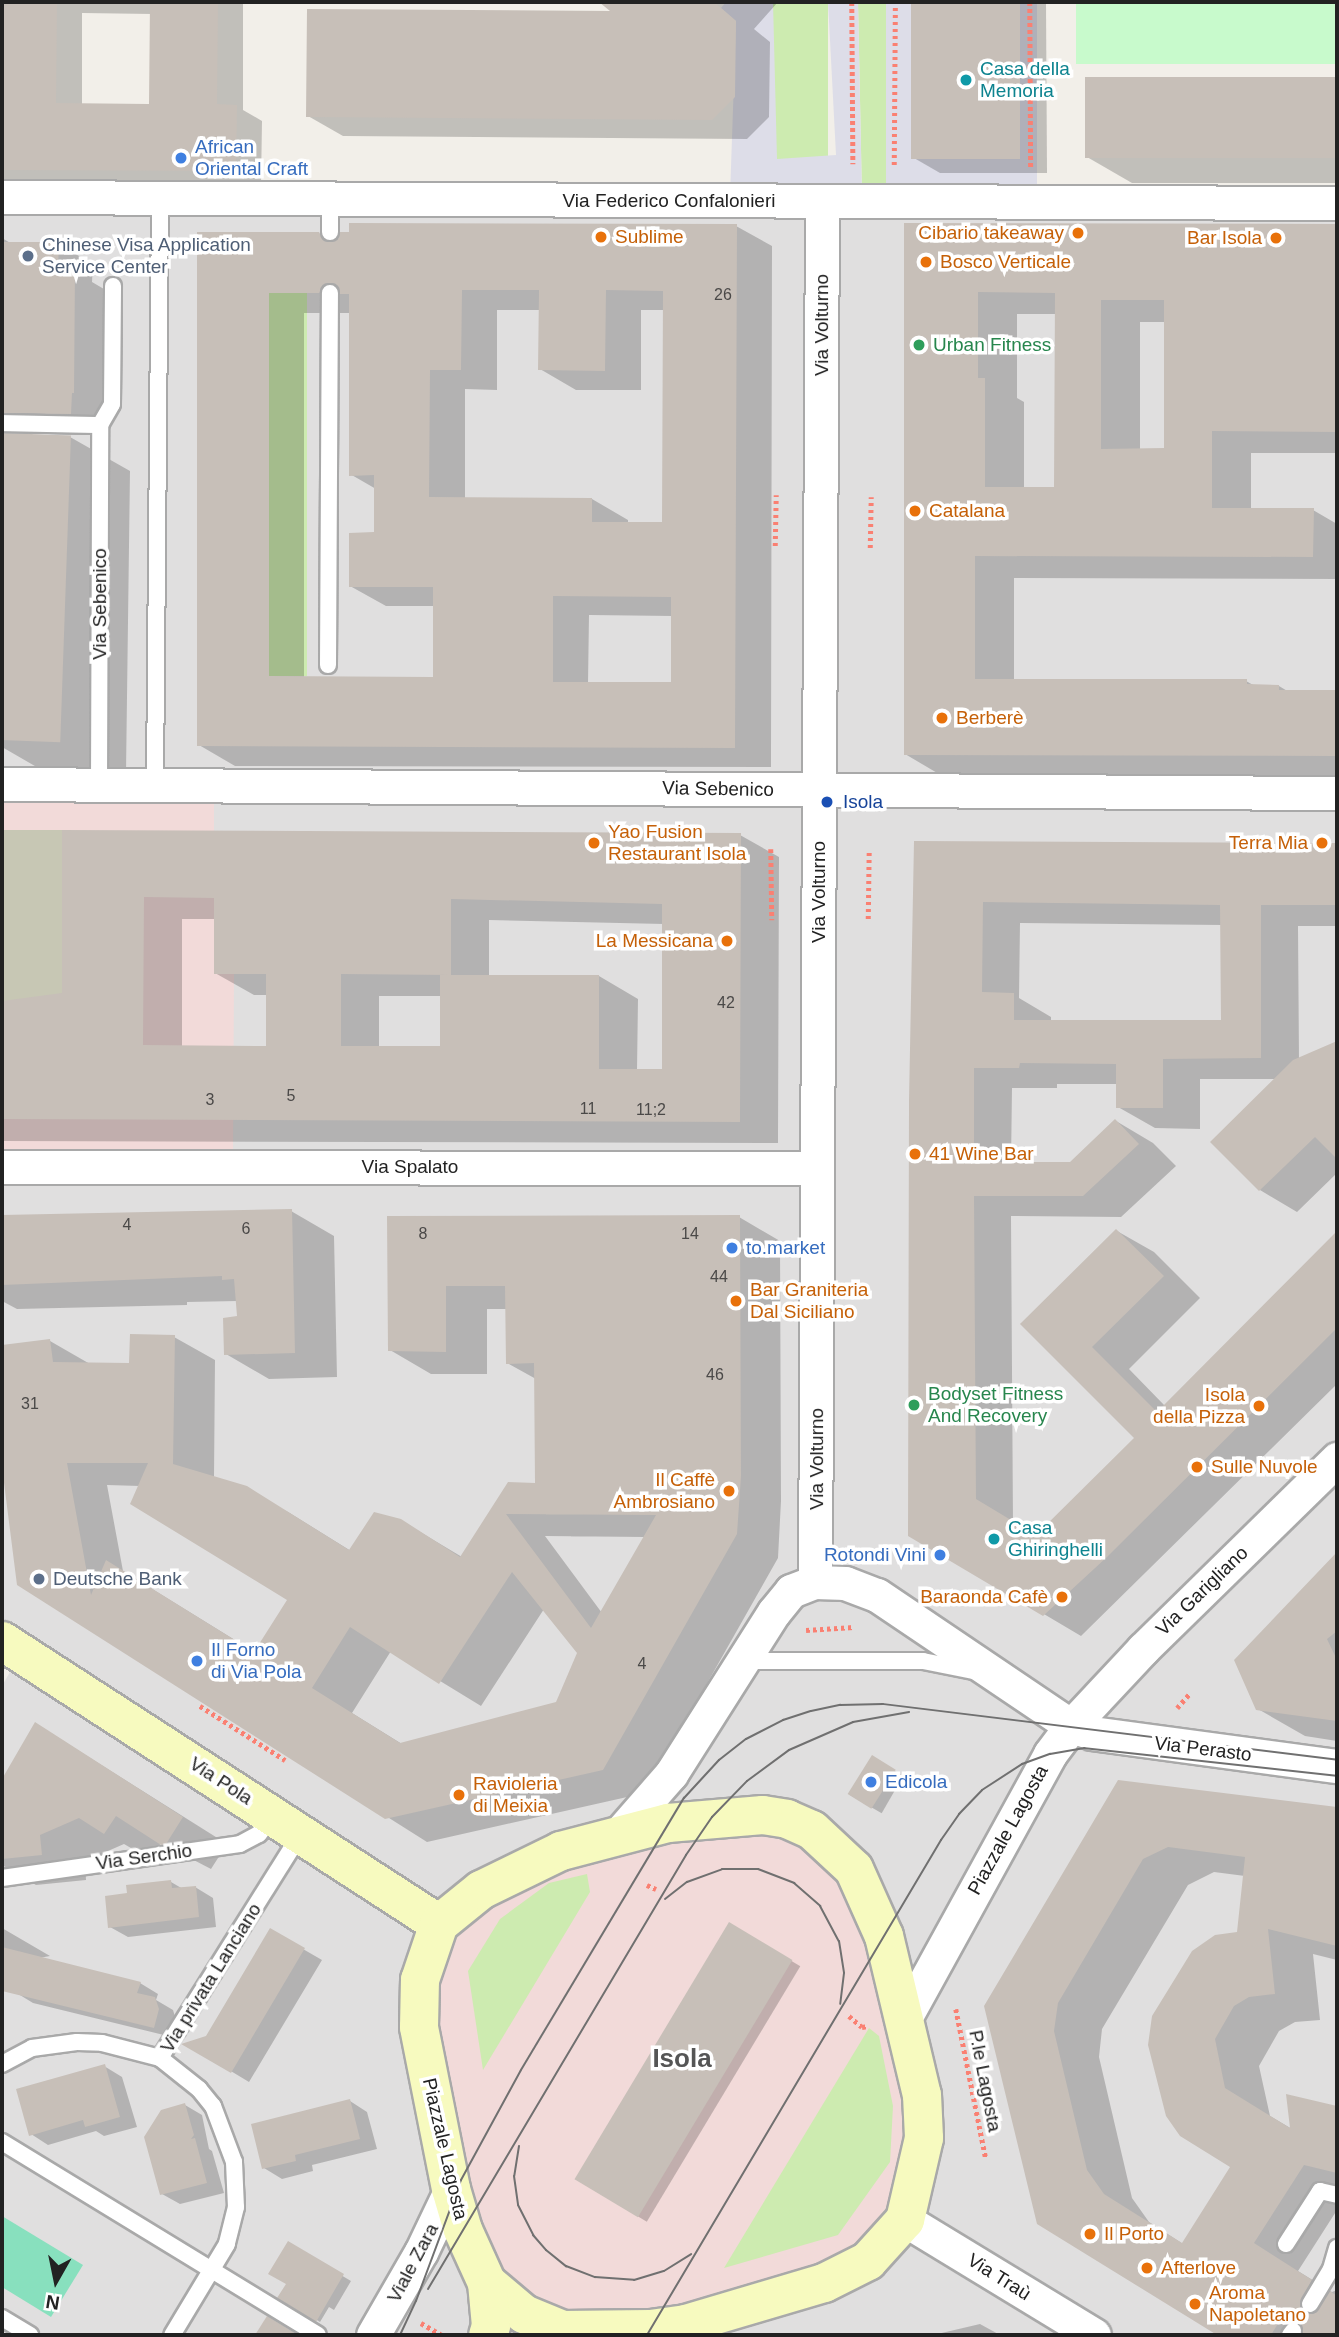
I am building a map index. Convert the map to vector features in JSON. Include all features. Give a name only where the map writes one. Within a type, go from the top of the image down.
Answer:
[{"type":"street","name":"Via Federico Confalonieri","points":[[2,197],[1337,203]]},
{"type":"street","name":"Via Volturno","points":[[815,1582],[819,789],[838,202]]},
{"type":"street","name":"Via Sebenico","points":[[2,783],[1337,793]]},
{"type":"street","name":"Via Spalato","points":[[2,1167],[817,1168]]},
{"type":"street","name":"Via Garigliano","points":[[1071,1726],[1143,1649],[1337,1459]]},
{"type":"street","points":[[617,1837],[671,1774],[740,1661],[791,1591],[815,1582],[845,1583],[877,1595],[1071,1726]]},
{"type":"street","name":"Via Pola","points":[[2,1641],[439,1924]]},
{"type":"street","name":"Via Perasto","points":[[1071,1726],[1092,1734],[1337,1766]]},
{"type":"street","name":"Piazzale Lagosta","points":[[905,2018],[1050,1754],[1071,1726]]},
{"type":"street","name":"Piazzale Lagosta","points":[[748,1816],[787,1819],[812,1830],[854,1869],[872,1903],[896,1978],[922,2095],[924,2138],[905,2220],[867,2261],[824,2283],[683,2329],[562,2333],[524,2314],[487,2283],[463,2230],[451,2189],[419,2027],[420,1980],[439,1924],[481,1889],[561,1852],[617,1837],[668,1823],[748,1816]]},
{"type":"street","name":"Viale Zara","points":[[373,2335],[421,2252],[451,2189]]},
{"type":"street","name":"Via Traù","points":[[905,2220],[1094,2335]]},
{"type":"street","points":[[487,2283],[491,2326],[488,2335]]},
{"type":"lane","points":[[155,784],[160,198]]},
{"type":"lane","points":[[330,199],[330,232]]},
{"type":"lane","points":[[2,423],[100,425],[112,404],[113,286]]},
{"type":"lane","points":[[328,665],[330,293]]},
{"type":"lane","name":"Via Sebenico","points":[[99,783],[100,425]]},
{"type":"lane","points":[[740,1661],[923,1661],[993,1675]]},
{"type":"lane","name":"Via Serchio","points":[[2,1878],[240,1844],[287,1824]]},
{"type":"lane","name":"Via privata Lanciano","points":[[172,2335],[227,2244],[236,2207],[234,2162],[229,2142],[213,2106],[199,2090],[160,2058],[287,1824]]},
{"type":"lane","points":[[2,2064],[32,2048],[77,2042],[102,2043],[160,2058]]},
{"type":"lane","points":[[2,2142],[318,2335]]},
{"type":"lane","points":[[1286,2244],[1320,2191],[1337,2195]]},
{"type":"lane","points":[[1310,2304],[1331,2269],[1337,2248]]},
{"type":"lane","points":[[2,2318],[30,2335]]},
{"type":"path","points":[[838,202],[852,2]]},
{"type":"path","points":[[894,170],[895,2]]},
{"type":"path","points":[[1030,2],[1031,202]]},
{"type":"path","points":[[775,546],[776,495]]},
{"type":"path","points":[[870,548],[871,497]]},
{"type":"path","points":[[771,849],[772,920]]},
{"type":"path","points":[[868,919],[869,851]]},
{"type":"path","points":[[803,1630],[854,1627]]},
{"type":"path","points":[[200,1706],[285,1760]]},
{"type":"path","points":[[647,1885],[656,1889]]},
{"type":"path","name":"P.le Lagosta","points":[[956,2009],[986,2159]]},
{"type":"path","points":[[849,2016],[862,2027]]},
{"type":"path","points":[[419,2322],[442,2335]]},
{"type":"shaded area","points":[[726,2],[773,2],[777,159],[836,155],[828,2],[858,2],[862,198],[730,196],[736,21],[721,8]]},
{"type":"shaded area","points":[[886,2],[911,2],[912,159],[1020,159],[1020,2],[1037,2],[1037,196],[886,197]]},
{"type":"shaded area","points":[[2,202],[1337,202],[1337,777],[2,777]]},
{"type":"shaded area","points":[[2,791],[214,793],[214,973],[234,974],[233,1159],[2,1159]]},
{"type":"shaded area","points":[[816,792],[809,1575],[614,1830],[438,1915],[2,1631],[2,1159],[233,1159],[233,1045],[214,974],[214,793]]},
{"type":"shaded area","points":[[823,794],[1337,798],[1337,2335],[1111,2335],[916,2213],[636,1826],[804,1595]]},
{"type":"shaded area","points":[[2,830],[62,830],[62,1042],[9,1001],[2,1001]]},
{"type":"shaded area","points":[[18,1658],[429,1927],[478,2286],[478,2335],[2,2335],[2,1686]]},
{"type":"shaded area","points":[[673,1830],[789,1832],[836,1865],[872,1930],[916,2139],[876,2242],[766,2293],[566,2322],[501,2287],[459,2194],[430,1986],[459,1918],[507,1887]]},
{"type":"shaded area","points":[[910,2236],[1071,2335],[687,2335]]},
{"type":"green space","points":[[773,2],[828,2],[828,159],[773,159]]},
{"type":"green space","points":[[858,2],[886,2],[886,197],[862,198]]},
{"type":"green space","points":[[1076,2],[1337,2],[1337,64],[1076,64]]},
{"type":"green space","points":[[269,293],[307,293],[307,676],[269,676]]},
{"type":"green space","points":[[587,1874],[590,1892],[483,2070],[468,1971],[500,1919],[549,1883]]},
{"type":"green space","points":[[869,2028],[879,2036],[893,2106],[890,2162],[838,2235],[724,2268]]},
{"type":"green space","points":[[2,2216],[83,2265],[51,2317],[2,2287]]},
{"type":"building","points":[[2,2],[57,2],[56,103],[149,104],[150,2],[218,2],[217,104],[237,105],[236,171],[2,170]]},
{"type":"building","points":[[599,2],[714,2],[736,21],[735,97],[712,120],[306,117],[307,9],[610,11]]},
{"type":"building","name":"Casa della Memoria","points":[[911,2],[1020,2],[1020,159],[911,159]]},
{"type":"building","points":[[1085,77],[1337,77],[1337,158],[1085,158]]},
{"type":"building","points":[[349,223],[737,224],[735,748],[197,746],[197,232],[319,232],[324,241],[331,242],[339,238],[340,232],[349,232]],"holes":[[[331,283],[339,287],[340,294],[349,294],[349,476],[374,475],[374,532],[349,533],[349,587],[433,587],[433,677],[269,676],[269,293],[319,293],[324,284]],[[462,290],[539,290],[538,370],[605,371],[606,290],[663,291],[662,522],[592,522],[592,498],[429,497],[430,370],[461,370]],[[553,596],[671,597],[671,682],[553,682]]]},
{"type":"building","points":[[904,223],[1337,224],[1337,432],[1212,431],[1212,508],[1314,508],[1313,557],[975,556],[975,679],[1247,679],[1247,684],[1279,685],[1279,690],[1337,690],[1337,756],[904,755]],"holes":[[[978,292],[1055,293],[1054,487],[985,487],[985,378],[978,378]],[[1101,300],[1164,300],[1164,448],[1101,449]]]},
{"type":"building","points":[[2,242],[59,242],[58,270],[75,270],[74,393],[71,414],[2,413]]},
{"type":"building","points":[[2,433],[71,435],[60,742],[2,740]]},
{"type":"building","points":[[62,830],[741,833],[740,1122],[2,1119],[2,1001],[62,993]],"holes":[[[144,897],[214,898],[214,974],[266,974],[266,1046],[143,1045]],[[451,899],[662,904],[662,1069],[599,1069],[599,975],[451,975]],[[341,974],[451,975],[440,975],[440,1046],[341,1046]]]},
{"type":"building","points":[[914,841],[1337,843],[1337,905],[1261,905],[1261,1058],[1163,1059],[1163,1108],[1116,1108],[1116,1064],[1020,1063],[1019,1068],[974,1068],[974,1162],[1070,1162],[1115,1119],[1139,1144],[1083,1196],[974,1196],[976,1499],[1036,1535],[1134,1438],[1020,1324],[1116,1229],[1164,1276],[1092,1347],[1157,1412],[1337,1231],[1337,1328],[1107,1557],[1043,1616],[908,1536],[909,1101]],"holes":[[[983,902],[1220,905],[1221,1020],[1014,1020],[1014,993],[982,992]]]},
{"type":"building","points":[[1337,1041],[1337,1159],[1315,1137],[1259,1191],[1210,1142],[1293,1060]]},
{"type":"building","points":[[292,1209],[295,1353],[224,1355],[223,1318],[237,1316],[234,1279],[222,1280],[222,1276],[2,1285],[2,1215]]},
{"type":"building","points":[[740,1215],[741,1476],[737,1534],[603,1770],[385,1819],[17,1585],[2,1467],[2,1345],[50,1339],[53,1362],[129,1363],[130,1334],[175,1335],[173,1464],[247,1486],[349,1550],[374,1512],[401,1519],[460,1557],[508,1482],[535,1483],[534,1363],[506,1364],[505,1286],[446,1286],[446,1352],[388,1351],[387,1216]],"holes":[[[67,1463],[148,1463],[130,1504],[287,1600],[254,1652],[106,1560],[91,1595]],[[506,1514],[656,1515],[591,1628]],[[512,1572],[577,1653],[556,1702],[400,1743],[312,1688],[350,1627],[439,1684]]]},
{"type":"building","points":[[1337,1552],[1337,1631],[1327,1639],[1337,1660],[1337,1721],[1256,1710],[1234,1660]]},
{"type":"building","points":[[35,1722],[183,1817],[166,1844],[161,1845],[116,1816],[104,1834],[79,1818],[40,1835],[42,1855],[2,1859],[2,1779]]},
{"type":"building","name":"Edicola","points":[[872,1755],[896,1770],[871,1809],[848,1794]]},
{"type":"building","points":[[1118,1780],[1337,1807],[1337,1946],[1268,1929],[1275,1994],[1249,1997],[1234,2006],[1215,2039],[1225,2088],[1290,2128],[1286,2094],[1337,2106],[1337,2173],[1304,2165],[1254,2243],[1312,2280],[1300,2303],[1304,2313],[1316,2313],[1330,2291],[1337,2296],[1337,2335],[1302,2335],[1302,2326],[1294,2321],[1284,2325],[1279,2322],[1271,2335],[1217,2335],[1037,2224],[984,2006]],"holes":[[[1168,1847],[1245,1857],[1237,1932],[1215,1935],[1192,1951],[1152,2016],[1148,2045],[1166,2116],[1180,2136],[1230,2167],[1182,2243],[1104,2194],[1087,2170],[1054,2031],[1058,2003],[1143,1859]]]},
{"type":"building","points":[[171,1880],[172,1888],[196,1886],[199,1917],[108,1928],[105,1896],[127,1893],[126,1885]]},
{"type":"building","points":[[729,1922],[792,1960],[638,2217],[574,2179]]},
{"type":"building","points":[[270,1928],[305,1948],[231,2073],[181,2044],[206,2036]]},
{"type":"building","points":[[2,1947],[141,1982],[137,1993],[155,1997],[159,2009],[154,2028],[2,1991]]},
{"type":"building","points":[[105,2064],[120,2117],[85,2127],[83,2120],[29,2136],[16,2089]]},
{"type":"building","points":[[350,2099],[360,2139],[295,2155],[296,2161],[262,2169],[251,2124]]},
{"type":"building","points":[[185,2103],[194,2135],[191,2139],[195,2138],[207,2183],[160,2195],[144,2137],[161,2110]]},
{"type":"building","points":[[288,2241],[344,2274],[316,2322],[277,2298],[286,2284],[268,2274]]},
{"type":"building","points":[[267,2316],[298,2335],[255,2335]]},
{"type":"tram line","points":[[400,2335],[416,2301],[461,2180],[521,2070],[684,1798],[719,1760],[746,1739],[783,1720],[811,1711],[840,1705],[883,1704],[1337,1760]]},
{"type":"tram line","points":[[428,2289],[686,1855],[712,1817],[747,1781],[789,1750],[853,1722],[909,1712]]},
{"type":"tram line","points":[[647,2335],[941,1840],[959,1814],[982,1790],[1022,1764],[1050,1754],[1084,1748],[1337,1776]]},
{"type":"tram line","points":[[665,1899],[687,1882],[722,1869],[758,1869],[794,1883],[820,1906],[839,1941],[844,1973],[840,2004]]},
{"type":"tram line","points":[[519,2146],[514,2176],[518,2205],[533,2235],[566,2266],[595,2277],[634,2280],[664,2271],[691,2254]]},
{"type":"place","name":"Casa della Memoria","points":[[966,80]]},
{"type":"place","name":"African Oriental Craft","points":[[181,158]]},
{"type":"place","name":"Cibario takeaway","points":[[1078,233]]},
{"type":"place","name":"Sublime","points":[[601,237]]},
{"type":"place","name":"Bar Isola","points":[[1276,238]]},
{"type":"place","name":"Chinese Visa Application Service Center","points":[[28,256]]},
{"type":"place","name":"Bosco Verticale","points":[[926,262]]},
{"type":"place","name":"Urban Fitness","points":[[919,345]]},
{"type":"place","name":"Catalana","points":[[915,511]]},
{"type":"place","name":"Berberè","points":[[942,718]]},
{"type":"place","name":"Isola","points":[[827,802]]},
{"type":"place","name":"Yao Fusion Restaurant Isola","points":[[594,843]]},
{"type":"place","name":"Terra Mia","points":[[1322,843]]},
{"type":"place","name":"La Messicana","points":[[727,941]]},
{"type":"place","name":"41 Wine Bar","points":[[915,1154]]},
{"type":"place","name":"to.market","points":[[732,1248]]},
{"type":"place","name":"Bar Graniteria Dal Siciliano","points":[[736,1301]]},
{"type":"place","name":"Bodyset Fitness And Recovery","points":[[914,1405]]},
{"type":"place","name":"Isola della Pizza","points":[[1259,1406]]},
{"type":"place","name":"Sulle Nuvole","points":[[1197,1467]]},
{"type":"place","name":"Il Caffè Ambrosiano","points":[[729,1491]]},
{"type":"place","name":"Casa Ghiringhelli","points":[[994,1539]]},
{"type":"place","name":"Rotondi Vini","points":[[940,1555]]},
{"type":"place","name":"Deutsche Bank","points":[[39,1579]]},
{"type":"place","name":"Baraonda Cafè","points":[[1062,1597]]},
{"type":"place","name":"Il Forno di Via Pola","points":[[197,1661]]},
{"type":"place","name":"Edicola","points":[[871,1782]]},
{"type":"place","name":"Ravioleria di Meixia","points":[[459,1795]]},
{"type":"place","name":"Il Porto","points":[[1090,2234]]},
{"type":"place","name":"Afterlove","points":[[1147,2268]]},
{"type":"place","name":"Aroma Napoletano","points":[[1195,2304]]},
{"type":"district","name":"Isola","points":[[682,2059]]}]
